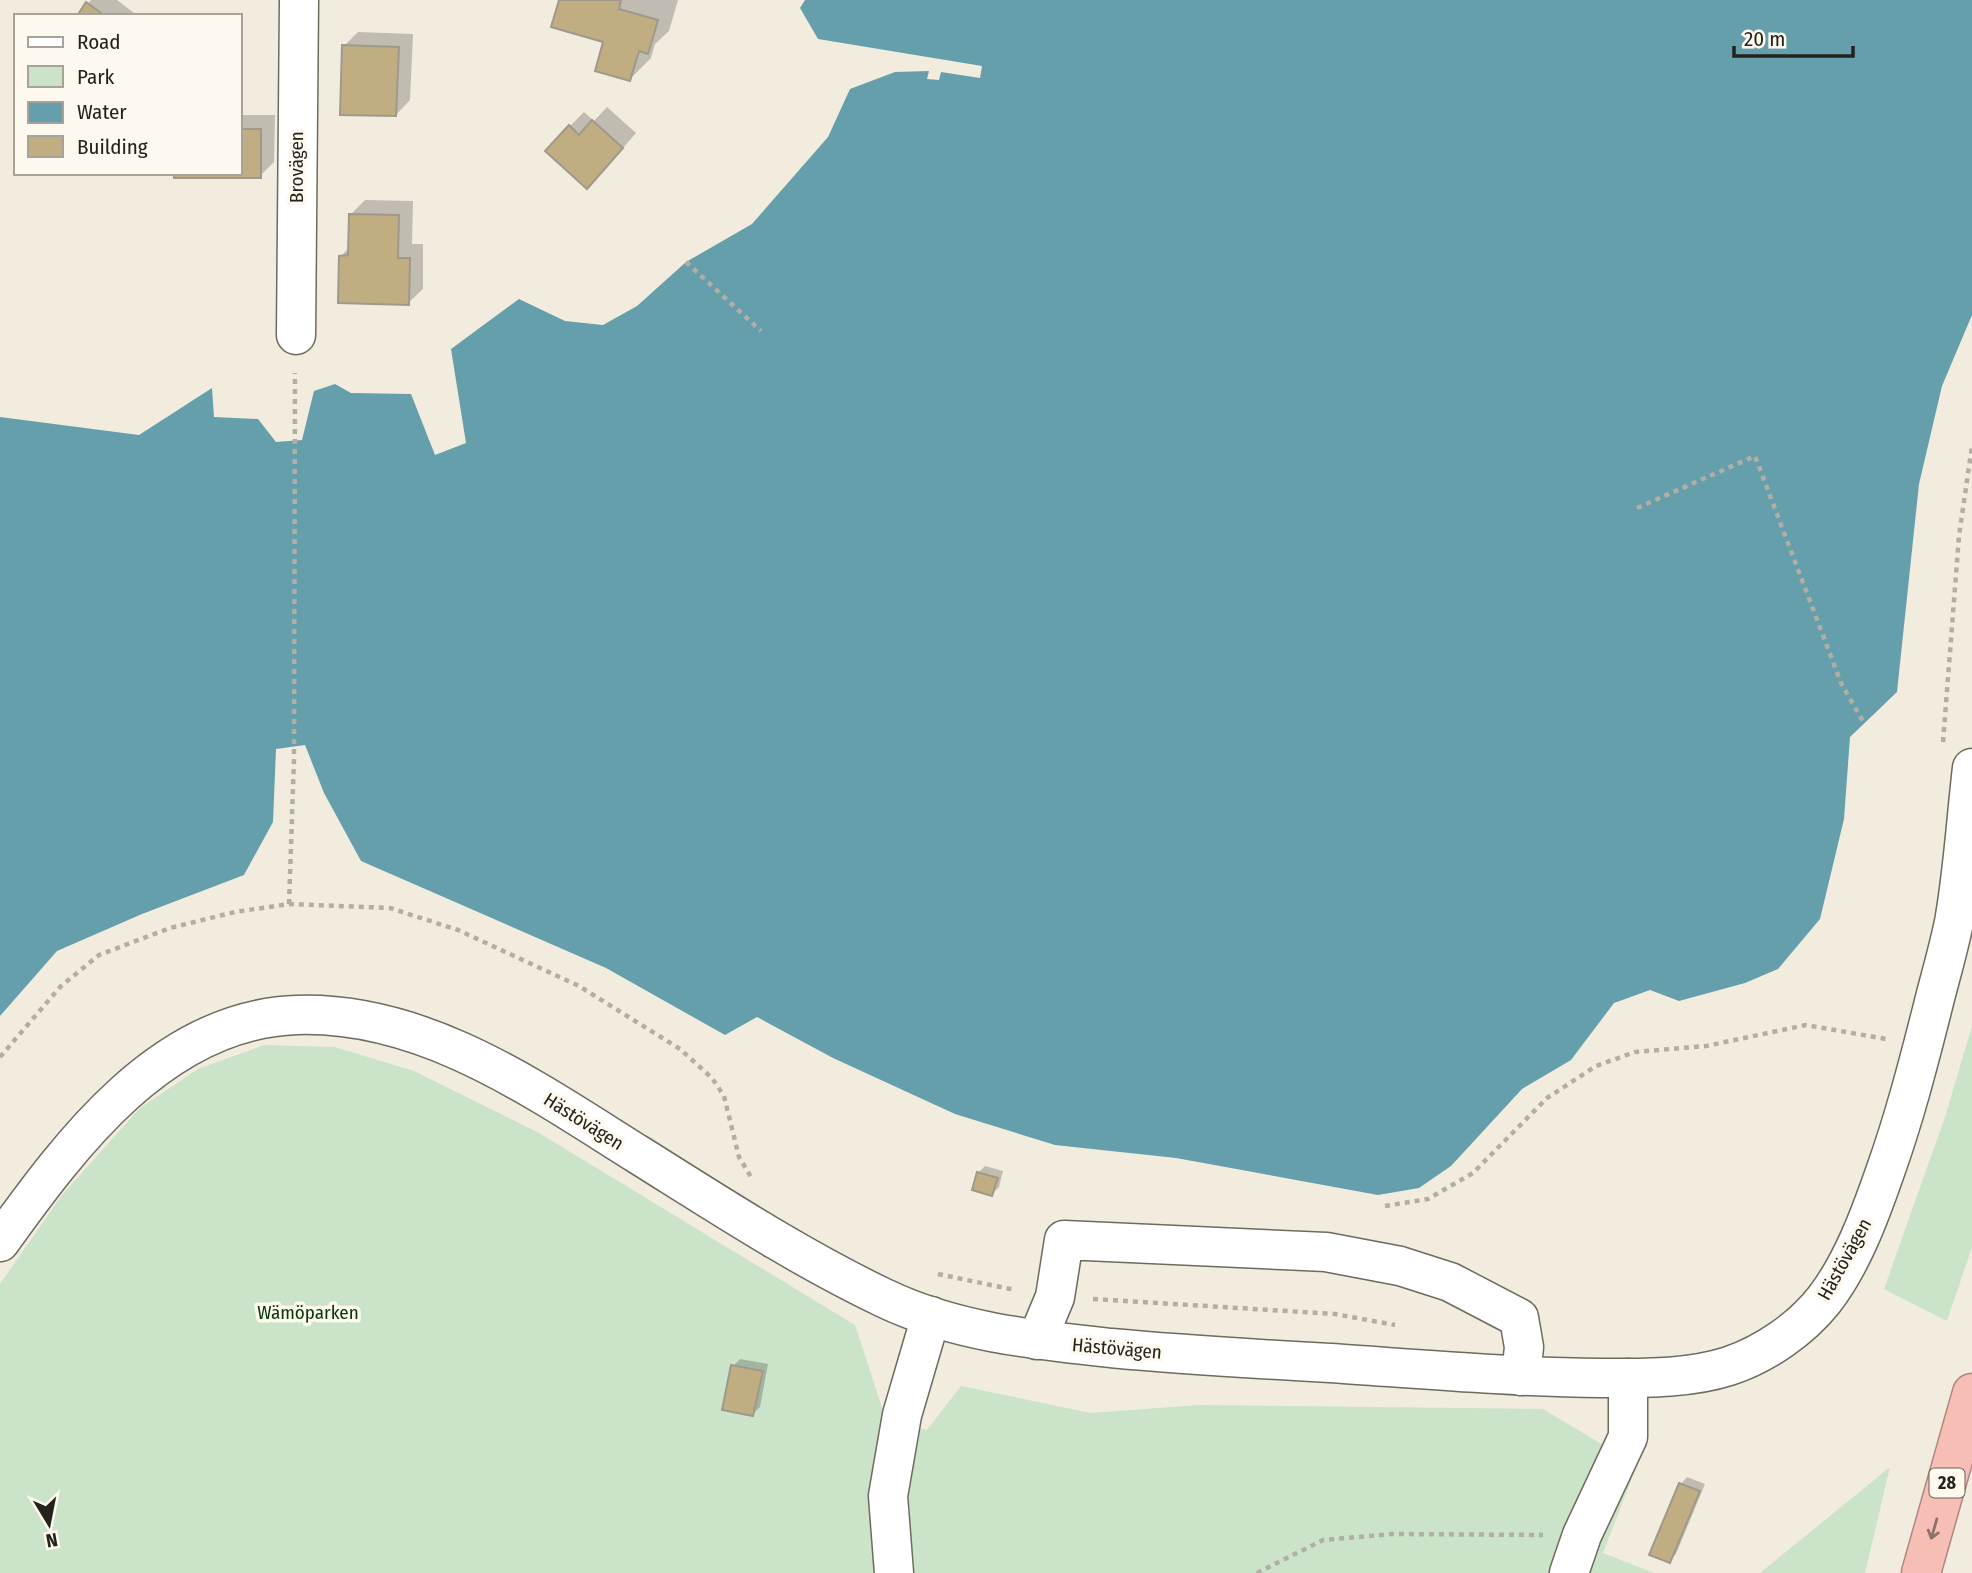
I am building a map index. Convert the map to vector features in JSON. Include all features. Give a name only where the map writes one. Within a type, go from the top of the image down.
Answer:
[{"type":"highway","name":"28","points":[[1921,1573],[1972,1392]]},
{"type":"street","name":"Brovägen","points":[[296,335],[299,0]]},
{"type":"street","name":"Hästövägen","points":[[0,1242],[42,1183],[89,1129],[129,1090],[179,1050],[220,1030],[257,1020],[291,1014],[335,1015],[447,1044],[523,1082],[795,1252],[891,1301],[931,1316],[1037,1340],[1217,1356],[1521,1376],[1681,1376],[1727,1367],[1761,1352],[1795,1329],[1825,1298],[1872,1208],[1909,1101],[1954,924],[1957,758]]},
{"type":"street","points":[[1037,1340],[1055,1297],[1063,1240],[1326,1252],[1400,1266],[1450,1282],[1519,1318],[1524,1347],[1521,1376]]},
{"type":"street","points":[[894,1573],[888,1496],[902,1415],[931,1316]]},
{"type":"street","points":[[1569,1573],[1582,1535],[1628,1437],[1628,1378]]},
{"type":"path","points":[[686,262],[761,331]]},
{"type":"path","points":[[289,904],[294,759],[296,335]]},
{"type":"path","points":[[1957,758],[1954,641],[1959,537],[1972,446]]},
{"type":"path","points":[[1637,509],[1755,456],[1841,683],[1864,723]]},
{"type":"path","points":[[0,1057],[61,986],[99,955],[170,928],[235,912],[289,904],[390,908],[457,930],[579,986],[680,1049],[712,1078],[723,1096],[739,1157],[752,1177],[763,1184]]},
{"type":"path","points":[[1385,1206],[1428,1199],[1473,1173],[1546,1098],[1596,1066],[1635,1052],[1706,1046],[1806,1025],[1896,1041]]},
{"type":"path","points":[[929,1272],[983,1285],[1055,1297],[1335,1314],[1400,1326]]},
{"type":"path","points":[[1258,1573],[1323,1540],[1393,1534],[1582,1535]]},
{"type":"green space","points":[[1972,1026],[1972,1247],[1947,1321],[1884,1289],[1945,1117]]},
{"type":"green space","name":"Wämöparken","points":[[264,1045],[335,1047],[414,1071],[539,1133],[855,1325],[886,1420],[927,1430],[961,1386],[1091,1413],[1198,1405],[1543,1409],[1637,1465],[1603,1553],[1654,1573],[0,1573],[0,1284],[62,1195],[140,1108],[198,1069]]},
{"type":"green space","points":[[1890,1467],[1865,1573],[1760,1573]]},
{"type":"water","points":[[805,0],[1972,0],[1972,315],[1942,386],[1919,484],[1897,692],[1850,737],[1844,819],[1820,919],[1778,969],[1745,983],[1679,1001],[1650,990],[1614,1003],[1571,1060],[1522,1089],[1451,1166],[1419,1188],[1378,1195],[1176,1158],[1055,1145],[955,1114],[833,1058],[757,1017],[725,1035],[606,968],[361,861],[324,793],[305,745],[276,749],[273,822],[244,875],[142,914],[57,951],[0,1016],[0,417],[139,435],[212,388],[214,417],[258,419],[276,442],[302,440],[314,391],[335,384],[351,393],[411,394],[435,455],[466,443],[451,349],[519,299],[565,321],[603,325],[637,306],[686,262],[752,224],[828,137],[850,89],[895,72],[929,71],[927,79],[939,80],[941,72],[980,78],[982,66],[818,39],[800,8]]},
{"type":"building","points":[[559,0],[621,0],[619,9],[658,20],[648,54],[639,51],[630,81],[595,71],[603,42],[551,27]]},
{"type":"building","points":[[86,2],[102,14],[78,14]]},
{"type":"building","points":[[342,45],[399,47],[396,116],[340,115]]},
{"type":"building","points":[[592,120],[623,148],[587,189],[545,151],[569,125],[579,135]]},
{"type":"building","points":[[242,129],[261,129],[261,178],[174,178],[174,175],[242,175]]},
{"type":"building","points":[[349,214],[399,215],[398,258],[410,258],[409,305],[338,303],[339,256],[348,255]]},
{"type":"building","points":[[977,1172],[998,1178],[992,1196],[972,1190]]},
{"type":"building","points":[[731,1365],[763,1371],[753,1416],[722,1410]]},
{"type":"building","points":[[1679,1483],[1700,1491],[1670,1563],[1649,1555]]}]
